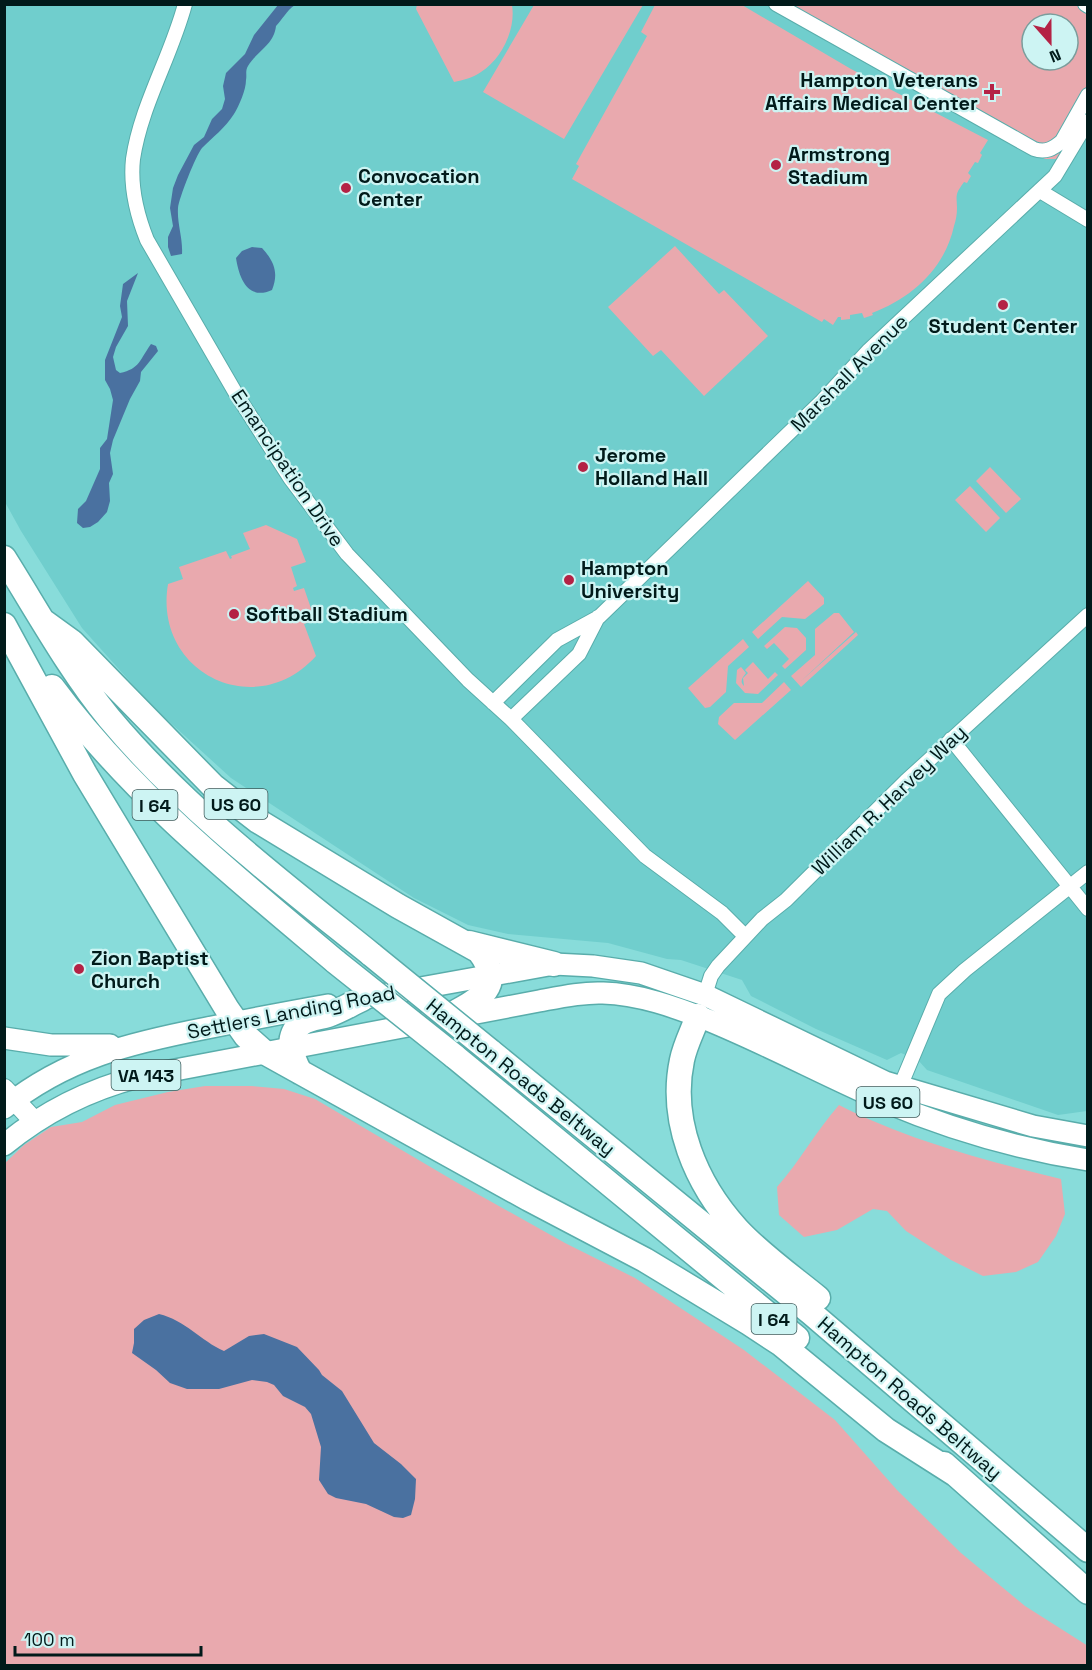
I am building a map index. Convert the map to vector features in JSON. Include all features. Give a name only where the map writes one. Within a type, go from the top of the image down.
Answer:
[{"type":"highway","name":"Hampton Roads Beltway","points":[[4,558],[80,678],[109,717],[171,784],[220,831],[819,1319],[1088,1550]]},
{"type":"highway","name":"Hampton Roads Beltway","points":[[4,619],[72,715],[126,776],[213,858],[336,962],[454,1056],[837,1371],[1088,1592]]},
{"type":"highway","name":"US 60","points":[[43,621],[72,642],[213,786],[258,822],[388,900],[464,941],[554,964]]},
{"type":"highway","points":[[4,625],[85,774],[235,1022],[246,1036],[264,1052],[529,1199],[645,1260],[749,1323],[781,1344],[886,1430],[956,1474]]},
{"type":"highway","points":[[445,1018],[483,996],[490,981],[485,958],[464,941]]},
{"type":"highway","points":[[300,1072],[291,1047],[294,1034],[301,1024],[328,1015],[362,999]]},
{"type":"highway","points":[[701,1006],[682,1058],[679,1083],[680,1112],[685,1139],[694,1164],[720,1210],[739,1231],[861,1333],[1008,1463],[1066,1531]]},
{"type":"main road","name":"Settlers Landing Road","points":[[8,1099],[70,1067],[126,1045],[235,1022],[554,964],[592,966],[640,974],[701,1006],[885,1082],[1033,1126],[1088,1136]]},
{"type":"main road","name":"Settlers Landing Road","points":[[4,1145],[35,1122],[68,1102],[114,1083],[445,1018],[570,996],[602,993],[634,997],[666,1005],[701,1006],[733,1030],[870,1095],[930,1119],[1031,1149],[1088,1160]]},
{"type":"main road","name":"VA 143","points":[[4,1038],[29,1043],[67,1046],[126,1045]]},
{"type":"main road","points":[[8,1099],[35,1122]]},
{"type":"street","name":"Emancipation Drive","points":[[185,4],[173,42],[149,102],[133,160],[134,197],[139,220],[147,240],[235,392],[290,478],[337,542],[468,680],[511,719],[645,856],[722,913],[746,936]]},
{"type":"street","points":[[776,4],[1042,152],[1056,147],[1062,141],[1088,95]]},
{"type":"street","name":"Marshall Avenue","points":[[493,703],[558,640],[599,617],[822,401],[869,350],[1055,176],[1088,121]]},
{"type":"street","points":[[1040,190],[1088,220]]},
{"type":"street","name":"William R. Harvey Way","points":[[701,1006],[711,976],[718,966],[762,919],[786,900],[951,739],[1088,615]]},
{"type":"street","name":"Marshall Avenue","points":[[511,719],[579,654],[599,617]]},
{"type":"street","points":[[951,739],[1088,909]]},
{"type":"street","points":[[900,1087],[939,994],[1088,872]]},
{"type":"shaded area","name":"Hampton University","points":[[4,5],[1087,5],[1087,1111],[1058,1115],[927,1070],[918,1060],[901,1053],[887,1060],[816,1029],[751,996],[742,980],[681,960],[667,959],[608,943],[508,934],[468,925],[414,898],[231,778],[152,706],[82,628],[5,502]]},
{"type":"shaded area","points":[[278,5],[295,5],[276,26],[269,43],[248,66],[244,93],[234,114],[202,148],[196,159],[184,186],[178,208],[182,254],[171,256],[168,247],[168,237],[173,226],[170,208],[178,175],[194,145],[204,137],[212,119],[222,109],[225,99],[223,86],[226,73],[245,54],[254,35]]},
{"type":"shaded area","points":[[417,5],[512,5],[512,24],[506,43],[489,66],[475,76],[454,82],[416,9]]},
{"type":"shaded area","points":[[534,5],[643,5],[564,139],[483,92]]},
{"type":"shaded area","name":"Armstrong Stadium","points":[[655,5],[742,5],[851,69],[988,140],[980,153],[982,155],[978,163],[975,162],[968,173],[971,176],[967,183],[964,182],[958,192],[956,217],[950,241],[935,268],[925,280],[900,299],[872,313],[873,315],[864,318],[862,313],[850,315],[850,319],[841,320],[841,317],[838,317],[833,325],[824,319],[822,322],[572,179],[579,166],[576,164],[647,36],[641,32]]},
{"type":"shaded area","name":"Hampton Veterans Affairs Medical Center","points":[[768,5],[1087,5],[1087,114],[1062,159],[1045,159]]},
{"type":"shaded area","points":[[675,246],[719,294],[724,290],[768,336],[704,396],[661,350],[653,356],[608,307]]},
{"type":"shaded area","points":[[252,247],[262,248],[274,268],[275,278],[272,290],[264,293],[251,290],[246,286],[236,258],[242,251]]},
{"type":"shaded area","points":[[138,273],[127,301],[128,326],[113,357],[116,370],[120,373],[132,369],[142,359],[151,344],[156,346],[158,351],[141,372],[140,381],[113,440],[110,453],[113,474],[109,483],[110,501],[107,512],[98,522],[83,528],[77,523],[78,509],[86,501],[100,469],[100,448],[107,439],[113,400],[105,380],[105,360],[122,317],[120,306],[123,284]]},
{"type":"shaded area","points":[[990,467],[1021,499],[1006,513],[976,481]]},
{"type":"shaded area","points":[[970,486],[1000,518],[986,532],[955,500]]},
{"type":"shaded area","name":"Softball Stadium","points":[[266,525],[297,539],[306,562],[291,567],[297,586],[293,588],[294,591],[304,588],[315,620],[304,624],[316,656],[292,676],[265,686],[239,686],[214,678],[192,664],[176,642],[168,615],[168,584],[183,579],[179,567],[226,551],[230,559],[231,556],[250,549],[243,533]]},
{"type":"shaded area","points":[[808,581],[824,598],[824,604],[805,619],[782,617],[758,639],[752,632]]},
{"type":"shaded area","points":[[834,613],[839,613],[854,632],[800,682],[856,632],[858,635],[801,687],[791,676],[815,655],[815,629]]},
{"type":"shaded area","points":[[785,627],[797,628],[806,638],[806,650],[785,669],[782,666],[789,659],[774,643],[767,649],[764,646]]},
{"type":"shaded area","points":[[743,639],[749,647],[728,666],[726,692],[710,707],[705,708],[688,688]]},
{"type":"shaded area","points":[[753,662],[768,679],[775,672],[778,675],[758,694],[745,693],[736,683],[737,670],[741,667],[746,673],[743,678],[748,673],[745,670]]},
{"type":"shaded area","points":[[784,682],[791,690],[735,740],[718,724],[719,717],[734,703],[762,703]]},
{"type":"shaded area","points":[[205,1086],[284,1089],[315,1099],[565,1243],[635,1278],[744,1350],[835,1420],[897,1490],[961,1553],[1025,1606],[1088,1646],[1087,1666],[5,1665],[5,1163],[24,1145],[51,1127],[82,1122],[115,1105]]},
{"type":"shaded area","points":[[839,1105],[920,1139],[976,1157],[1061,1179],[1065,1214],[1056,1236],[1038,1262],[1016,1272],[983,1276],[951,1260],[906,1231],[887,1211],[873,1209],[837,1230],[804,1237],[779,1215],[777,1187]]},
{"type":"shaded area","points":[[159,1314],[177,1321],[224,1351],[249,1336],[264,1334],[297,1347],[322,1375],[342,1391],[374,1443],[416,1479],[411,1515],[403,1518],[394,1517],[366,1504],[336,1498],[328,1494],[319,1480],[321,1447],[311,1414],[305,1407],[283,1396],[274,1385],[252,1380],[219,1389],[187,1389],[170,1383],[132,1353],[134,1329],[144,1320]]},
{"type":"place","name":"Hampton Veterans Affairs Medical Center","points":[[992,92]]},
{"type":"place","name":"Armstrong Stadium","points":[[776,165]]},
{"type":"place","name":"Convocation Center","points":[[346,188]]},
{"type":"place","name":"Student Center","points":[[1003,305]]},
{"type":"place","name":"Jerome Holland Hall","points":[[583,467]]},
{"type":"place","name":"Hampton University","points":[[569,580]]},
{"type":"place","name":"Softball Stadium","points":[[234,614]]},
{"type":"place","name":"Zion Baptist Church","points":[[79,969]]}]
